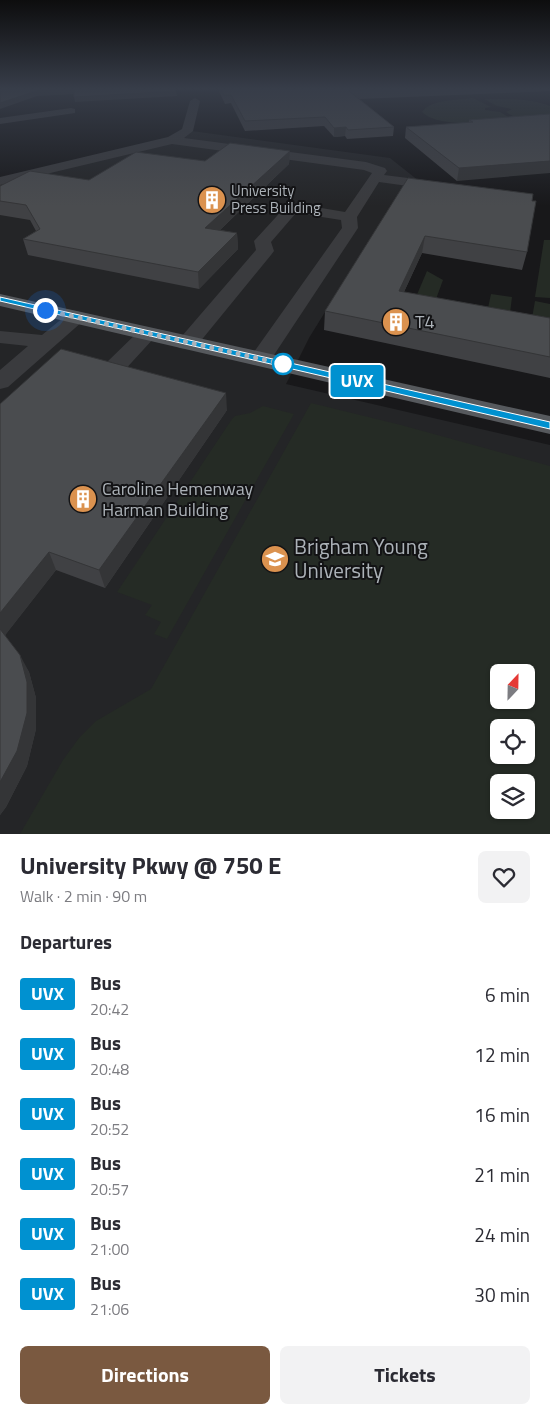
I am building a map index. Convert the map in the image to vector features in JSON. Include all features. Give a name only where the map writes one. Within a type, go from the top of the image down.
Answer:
[{"type":"main road","points":[[0,300],[550,425]]},
{"type":"street","points":[[0,181],[172,140],[188,131],[189,128]]},
{"type":"street","points":[[172,140],[366,166],[379,170],[378,178],[349,217],[350,228],[260,359]]},
{"type":"street","points":[[0,193],[28,181],[185,148],[192,143]]},
{"type":"street","points":[[378,178],[408,182]]},
{"type":"street","points":[[187,343],[265,251],[262,241],[292,208],[349,217]]},
{"type":"street","points":[[0,382],[76,317]]},
{"type":"street","points":[[112,369],[147,334]]},
{"type":"street","points":[[0,337],[48,342]]},
{"type":"shaded area","name":"Brigham Young University","points":[[192,131],[390,158],[419,181],[359,257],[309,338],[286,384],[550,445],[550,834],[0,834],[0,184]]},
{"type":"shaded area","points":[[544,240],[550,240],[550,298],[535,297]]},
{"type":"shaded area","points":[[427,271],[443,280],[436,299],[416,297]]},
{"type":"shaded area","points":[[491,294],[512,297],[510,313],[488,308]]},
{"type":"shaded area","points":[[535,301],[550,304],[550,322],[532,318]]},
{"type":"shaded area","points":[[311,403],[401,425],[550,466],[550,834],[20,834],[63,760],[79,738],[96,721],[151,689]]},
{"type":"shaded area","points":[[263,406],[294,414],[167,639],[154,634],[161,622],[145,615],[152,605],[117,592],[232,419],[235,416],[250,413]]},
{"type":"building","points":[[347,128],[380,128],[348,130]]},
{"type":"building","points":[[407,128],[550,128],[550,161],[459,168]]},
{"type":"building","points":[[230,143],[290,151],[205,228],[237,233],[198,272],[23,239],[40,229],[26,205],[0,201],[0,186],[30,171],[89,180],[136,152],[205,161]]},
{"type":"building","points":[[408,178],[533,194],[532,201],[536,201],[527,252],[425,236],[399,291],[550,318],[550,357],[325,311]]},
{"type":"building","name":"Caroline Hemenway Harman Building","points":[[61,349],[226,393],[99,570],[49,552],[0,613],[0,404]]},
{"type":"building","points":[[0,629],[20,655],[27,682],[27,713],[17,751],[0,782]]},
{"type":"bus line","name":"UVX","points":[[0,300],[550,425]]},
{"type":"place","name":"University Press Building","points":[[212,200]]},
{"type":"place","name":"T4","points":[[396,322]]},
{"type":"place","name":"Caroline Hemenway Harman Building","points":[[83,499]]},
{"type":"place","name":"Brigham Young University","points":[[275,559]]},
{"type":"route","points":[[45,310],[283,364]]}]
